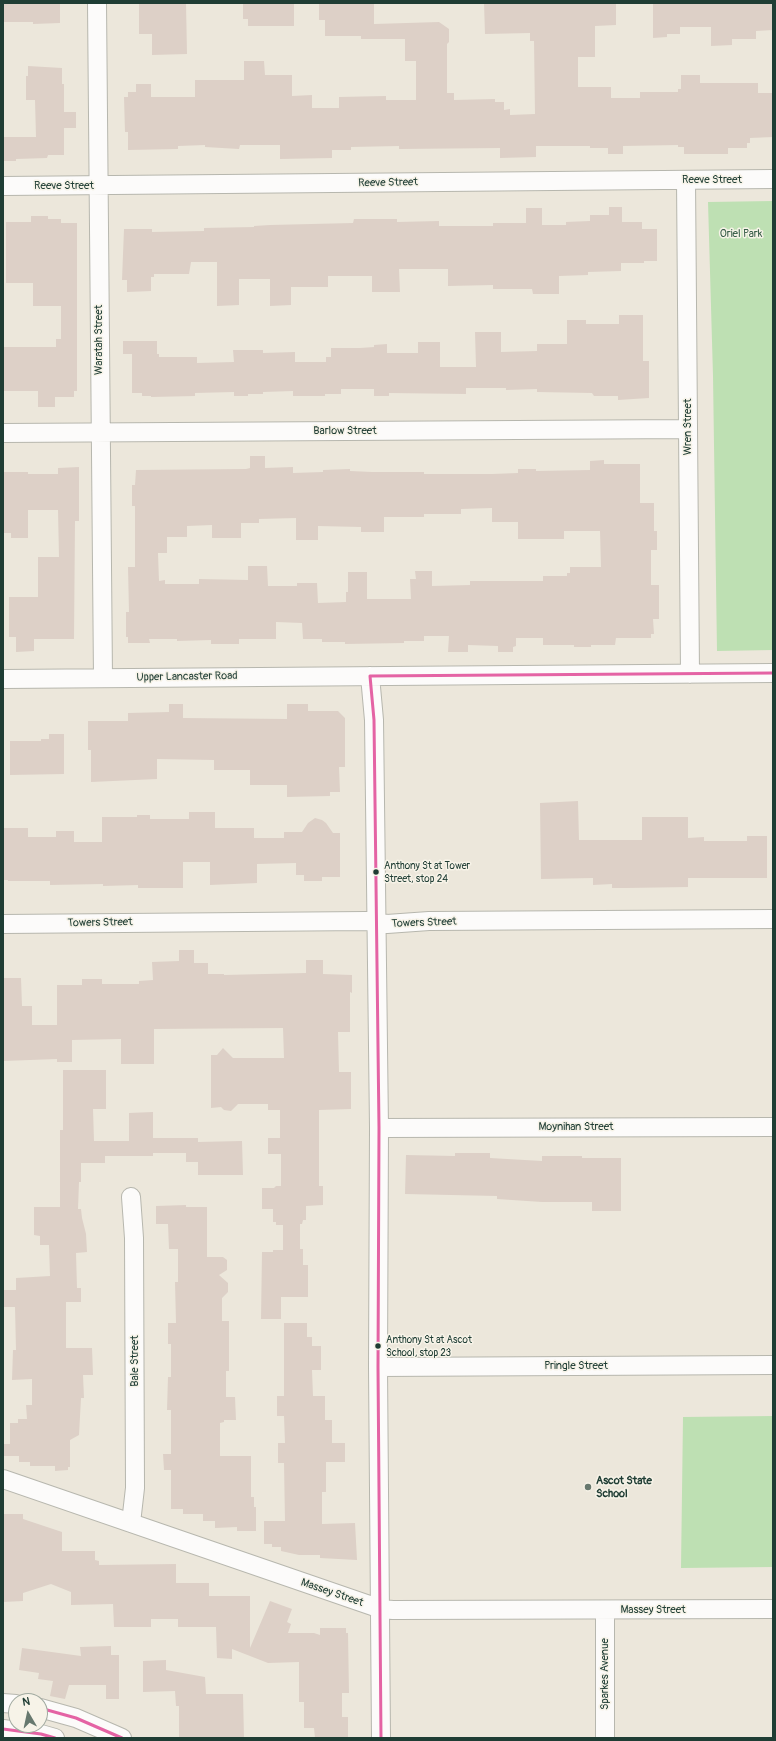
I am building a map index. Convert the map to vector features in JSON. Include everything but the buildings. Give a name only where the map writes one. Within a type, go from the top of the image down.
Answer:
[{"type":"street","name":"Waratah Street","points":[[96,3],[103,678]]},
{"type":"street","name":"Reeve Street","points":[[3,186],[773,179]]},
{"type":"street","name":"Wren Street","points":[[686,180],[690,674]]},
{"type":"street","name":"Barlow Street","points":[[3,433],[688,428]]},
{"type":"street","name":"Upper Lancaster Road","points":[[3,679],[773,674]]},
{"type":"street","points":[[370,676],[374,720],[379,1128],[378,1366],[381,1738]]},
{"type":"street","name":"Towers Street","points":[[3,924],[366,921],[387,924],[429,921],[773,919]]},
{"type":"street","name":"Moynihan Street","points":[[379,1128],[773,1127]]},
{"type":"street","name":"Bale Street","points":[[130,1523],[135,1488],[134,1238],[131,1198]]},
{"type":"street","name":"Pringle Street","points":[[378,1366],[773,1365]]},
{"type":"street","name":"Massey Street","points":[[3,1479],[381,1609],[773,1609]]},
{"type":"street","name":"Sparkes Avenue","points":[[604,1610],[605,1738]]},
{"type":"street","points":[[48,1710],[76,1718],[122,1738]]},
{"type":"street","points":[[3,1729],[41,1734],[55,1738]]},
{"type":"green space","name":"Oriel Park","points":[[773,201],[773,650],[717,651],[713,376],[708,202]]},
{"type":"green space","points":[[773,1416],[773,1567],[681,1568],[683,1417]]},
{"type":"transit line","points":[[370,676],[773,673]]},
{"type":"transit line","points":[[370,676],[374,720],[379,1128],[378,1367],[381,1738]]},
{"type":"transit line","points":[[48,1710],[76,1718],[122,1738]]},
{"type":"transit line","points":[[3,1729],[41,1734],[55,1738]]},
{"type":"place","name":"Anthony St at Tower Street, stop 24","points":[[376,872]]},
{"type":"place","name":"Anthony St at Ascot School, stop 23","points":[[378,1346]]},
{"type":"place","name":"Ascot State School","points":[[588,1487]]}]
